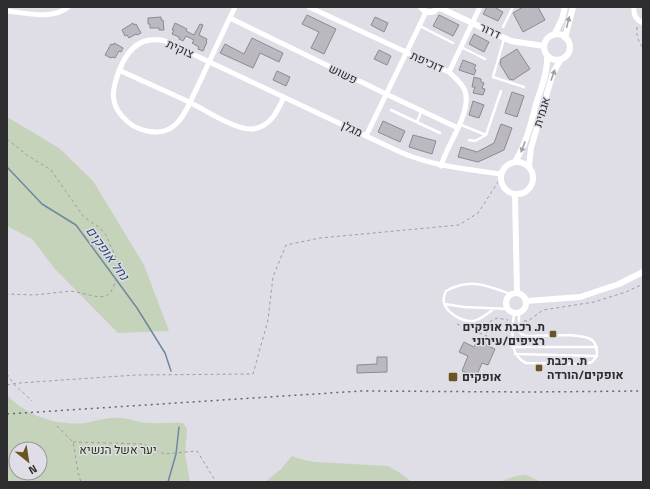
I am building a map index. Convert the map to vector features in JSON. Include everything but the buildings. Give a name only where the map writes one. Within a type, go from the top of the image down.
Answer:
[{"type":"street","points":[[7,11],[21,10],[37,14],[57,13],[68,7]]},
{"type":"street","points":[[210,62],[235,7]]},
{"type":"street","name":"דוכיפת","points":[[309,7],[449,72],[460,82],[466,98],[464,113],[441,166]]},
{"type":"street","points":[[366,136],[419,26],[423,9],[432,12],[438,7]]},
{"type":"street","name":"דרור","points":[[438,7],[511,41],[544,46]]},
{"type":"street","points":[[449,72],[480,7]]},
{"type":"street","points":[[554,35],[562,36],[569,44],[569,51],[562,59],[552,59],[547,56],[544,51],[544,46],[548,39],[554,35],[562,19],[565,7]]},
{"type":"street","points":[[565,38],[573,7]]},
{"type":"street","points":[[634,7],[634,13],[641,22]]},
{"type":"street","name":"פשוש","points":[[230,18],[422,111],[459,126]]},
{"type":"street","name":"צוקית","points":[[150,39],[165,41],[210,62],[180,120],[171,128],[159,132],[148,131],[129,123],[118,113],[112,95],[119,70],[130,51],[136,45],[150,39]]},
{"type":"street","name":"אגמית","points":[[515,162],[522,151],[546,72],[547,56]]},
{"type":"street","name":"אגמית","points":[[529,167],[531,148],[551,80],[562,59]]},
{"type":"street","name":"מגלן","points":[[210,62],[415,159],[441,166],[501,176]]},
{"type":"street","points":[[119,70],[190,102],[235,126],[250,130],[262,127],[268,122],[274,116],[284,97]]},
{"type":"street","points":[[515,162],[523,163],[529,167],[533,174],[532,184],[526,192],[515,195],[506,191],[501,183],[501,176],[506,166],[515,162]]},
{"type":"street","points":[[515,195],[517,292]]},
{"type":"street","points":[[527,301],[580,297],[619,284],[643,272]]},
{"type":"street","points":[[517,292],[523,295],[527,301],[525,309],[516,313],[508,309],[506,302],[510,294],[517,292]]},
{"type":"lane","points":[[504,27],[513,7]]},
{"type":"lane","points":[[419,26],[453,43]]},
{"type":"lane","points":[[504,38],[493,77],[524,87]]},
{"type":"lane","points":[[461,47],[485,59]]},
{"type":"lane","points":[[469,140],[475,141],[486,135],[501,92]]},
{"type":"lane","points":[[391,110],[440,133]]},
{"type":"lane","points":[[417,122],[422,111]]},
{"type":"lane","points":[[459,126],[486,135]]},
{"type":"lane","points":[[495,308],[480,319],[470,321],[460,318],[450,312],[444,304],[444,297],[446,291],[462,284],[484,284],[510,294]]},
{"type":"lane","points":[[444,304],[464,307],[508,309]]},
{"type":"lane","points":[[516,313],[519,320],[519,331],[521,334],[527,336],[579,336],[589,338],[597,347],[597,356],[592,362],[585,364],[526,363],[520,361],[512,347],[513,320],[516,313]]},
{"type":"lane","points":[[512,347],[597,347]]},
{"type":"lane","points":[[515,354],[597,356]]},
{"type":"path","points":[[641,22],[637,32],[638,40],[643,48]]},
{"type":"path","points":[[7,139],[27,155],[51,170],[83,216],[100,228],[106,235],[119,265],[118,274],[113,288],[106,296],[71,291],[34,295],[7,294]]},
{"type":"path","points":[[7,385],[136,375],[253,374],[268,320],[273,277],[286,246],[320,238],[459,225],[478,213],[501,176]]},
{"type":"path","points":[[519,320],[528,321],[543,310],[594,302],[626,292],[643,284]]},
{"type":"path","points":[[485,345],[489,322],[497,318],[513,320]]},
{"type":"path","points":[[457,324],[487,336]]},
{"type":"path","points":[[7,374],[14,384],[32,402]]},
{"type":"path","points":[[57,426],[73,442],[81,482]]},
{"type":"path","points":[[73,442],[143,444],[164,454],[197,451],[216,482]]},
{"type":"green space","points":[[7,117],[59,148],[93,181],[144,265],[169,331],[118,333],[55,269],[32,239],[7,226]]},
{"type":"green space","name":"יער אשל הנשיא","points":[[7,395],[23,409],[33,414],[65,423],[75,424],[110,418],[123,418],[145,423],[183,423],[187,429],[185,454],[190,482],[7,482]]},
{"type":"green space","points":[[292,456],[315,462],[388,466],[412,482],[265,482],[281,469]]},
{"type":"green space","points":[[526,475],[541,482],[499,482],[513,477]]},
{"type":"waterway","name":"נחל אופקים","points":[[7,167],[42,204],[76,225],[137,308],[165,353],[171,371]]},
{"type":"waterway","name":"נחל אופקים","points":[[168,482],[176,454],[179,427]]},
{"type":"railway","points":[[7,414],[361,391],[643,391]]},
{"type":"place","name":"ת. רכבת אופקים רציפים/עירוני","points":[[553,334]]},
{"type":"place","name":"ת. רכבת אופקים/הורדה","points":[[539,368]]},
{"type":"place","name":"אופקים","points":[[453,377]]}]
